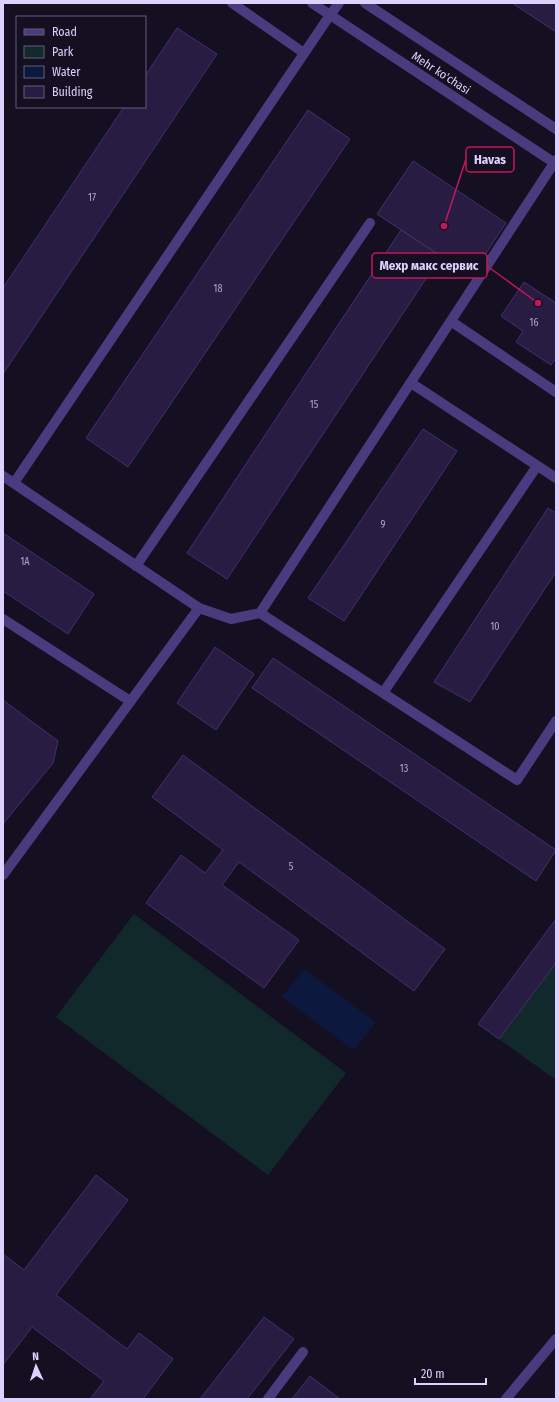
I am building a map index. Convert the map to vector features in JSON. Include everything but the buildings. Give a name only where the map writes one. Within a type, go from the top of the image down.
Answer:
[{"type":"street","points":[[232,3],[304,53]]},
{"type":"street","name":"Mehr ko'chasi","points":[[312,3],[556,162]]},
{"type":"street","points":[[14,483],[339,3]]},
{"type":"street","name":"Mehr ko'chasi","points":[[365,3],[556,129]]},
{"type":"street","points":[[260,613],[556,162]]},
{"type":"street","points":[[136,566],[370,223]]},
{"type":"street","points":[[452,322],[556,392]]},
{"type":"street","points":[[411,383],[556,478]]},
{"type":"street","points":[[383,693],[537,466]]},
{"type":"street","points":[[3,476],[199,608],[231,619],[260,613],[517,780],[556,721]]},
{"type":"street","points":[[3,875],[199,608]]},
{"type":"street","points":[[3,619],[130,702]]},
{"type":"street","points":[[506,1399],[556,1339]]},
{"type":"street","points":[[268,1399],[303,1352]]},
{"type":"green space","points":[[134,914],[346,1073],[268,1175],[56,1017]]},
{"type":"green space","points":[[556,963],[556,1080],[499,1039]]},
{"type":"water","points":[[304,969],[376,1022],[354,1050],[282,997]]},
{"type":"place","name":"Havas","points":[[444,226]]},
{"type":"place","name":"Мехр макс сервис","points":[[538,303]]}]
